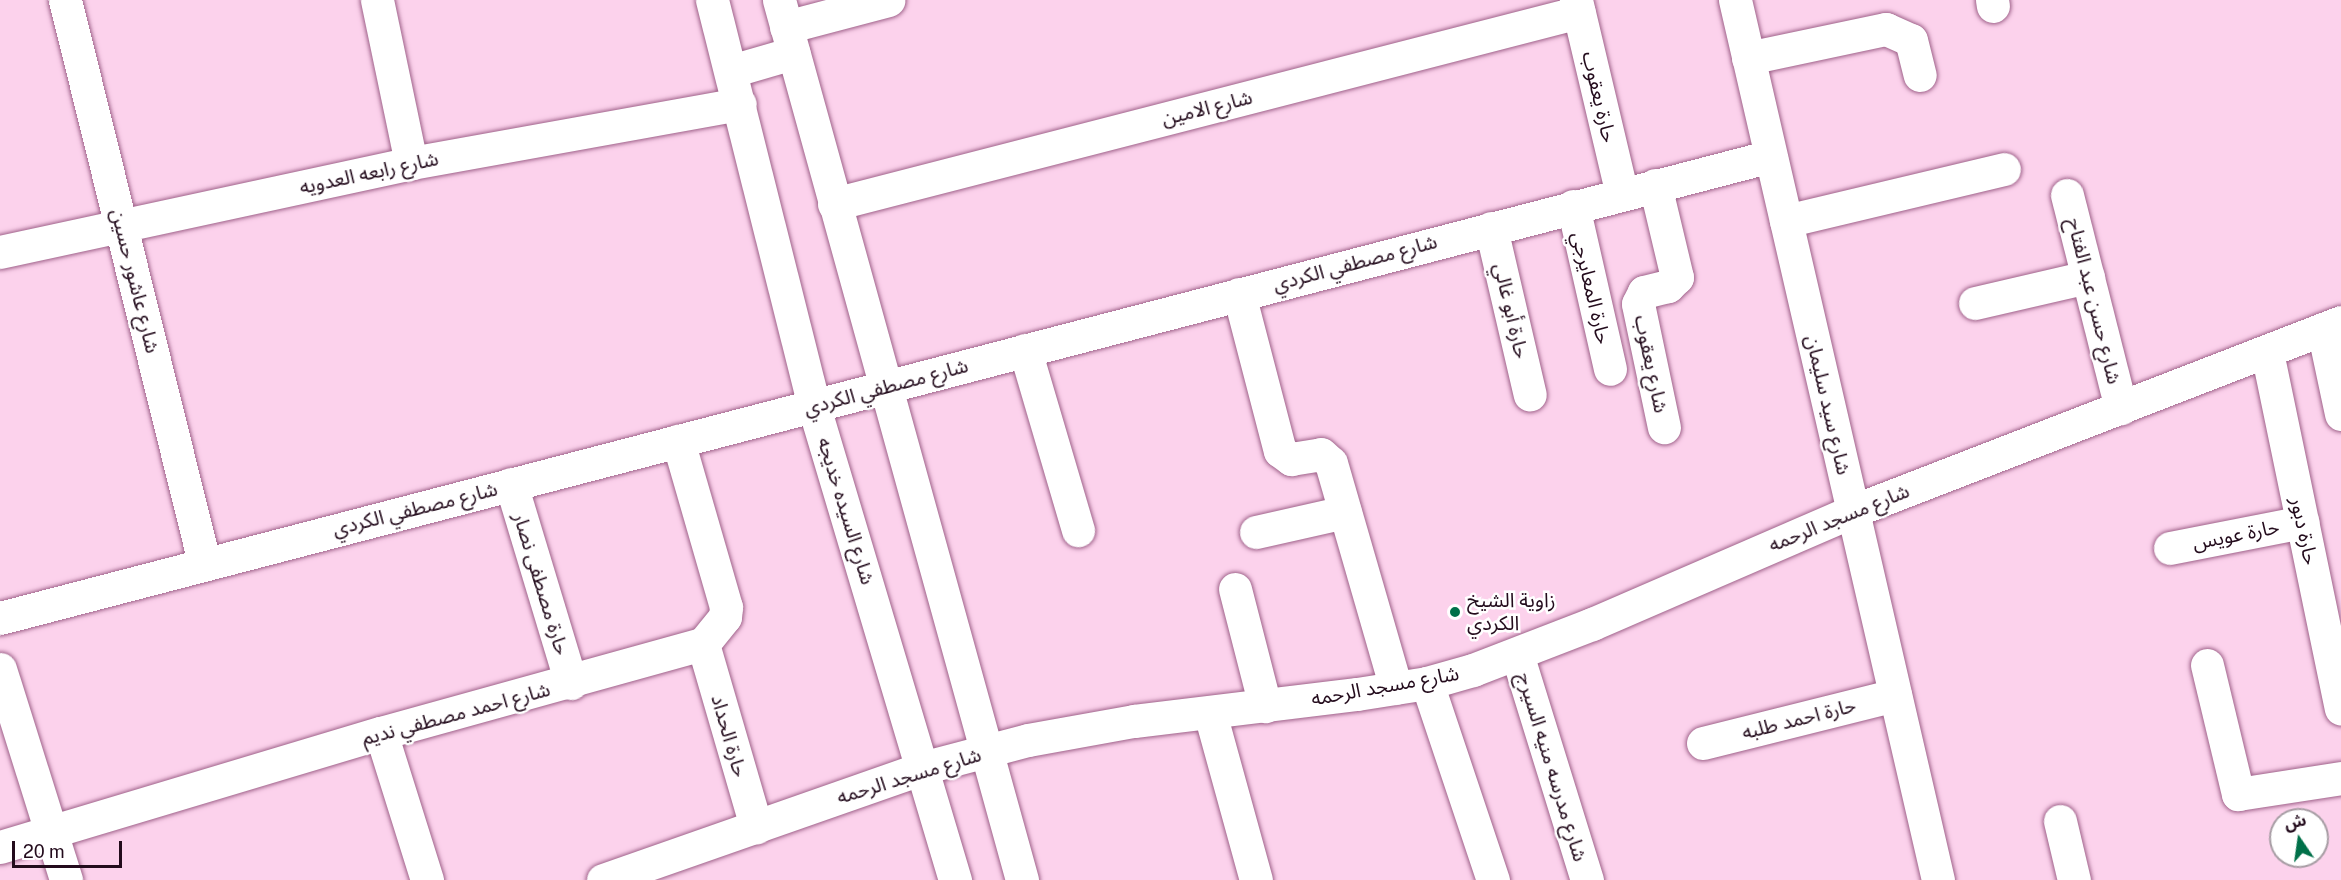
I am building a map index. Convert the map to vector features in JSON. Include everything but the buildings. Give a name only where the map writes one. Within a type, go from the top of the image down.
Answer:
[{"type":"street","name":"شارع عاشور حسين","points":[[65,0],[204,562]]},
{"type":"street","points":[[377,0],[411,163]]},
{"type":"street","name":"شارع السيده خديجه","points":[[712,0],[740,104],[814,407],[956,880]]},
{"type":"street","points":[[731,71],[786,27],[888,0]]},
{"type":"street","name":"شارع سيد سليمان","points":[[1735,0],[1895,695],[1930,878]]},
{"type":"street","name":"حارة يعقوب","points":[[1578,6],[1622,194]]},
{"type":"street","name":"شارع الامين","points":[[834,204],[1578,6]]},
{"type":"street","points":[[786,27],[884,387],[989,752],[1022,880]]},
{"type":"street","points":[[1748,58],[1886,29],[1911,40],[1920,75]]},
{"type":"street","name":"شارع رابعه العدويه","points":[[0,252],[411,163],[740,104]]},
{"type":"street","name":"شارع مصطفي الكردي","points":[[0,618],[204,562],[814,407],[1573,206],[1771,156]]},
{"type":"street","points":[[1786,221],[2004,169]]},
{"type":"street","name":"شارع يعقوب","points":[[1654,185],[1677,277],[1668,286],[1644,292],[1638,304],[1664,427]]},
{"type":"street","name":"شارع حسن عبد الفتاح","points":[[2067,195],[2121,408]]},
{"type":"street","name":"حارة المعايرجي","points":[[1573,206],[1610,369]]},
{"type":"street","name":"حارة أبو غالي","points":[[1491,228],[1530,395]]},
{"type":"street","points":[[1975,303],[2088,277]]},
{"type":"street","points":[[1239,294],[1280,451],[1291,459],[1321,454],[1328,457],[1345,512],[1412,685],[1493,880]]},
{"type":"street","points":[[2332,325],[2341,414]]},
{"type":"street","name":"شارع مسجد الرحمه","points":[[603,880],[922,768],[1076,729],[1412,685],[1516,654],[1853,510],[2332,325]]},
{"type":"street","points":[[1025,350],[1078,530]]},
{"type":"street","name":"حارة دبور","points":[[2267,352],[2341,708]]},
{"type":"street","points":[[678,441],[726,607],[725,617],[703,644]]},
{"type":"street","name":"حارة مصطفى نصار","points":[[511,484],[571,683]]},
{"type":"street","points":[[1256,532],[1345,512]]},
{"type":"street","name":"حارة عويس","points":[[2170,548],[2302,522]]},
{"type":"street","points":[[1235,589],[1265,706]]},
{"type":"street","name":"شارع احمد مصطفي نديم","points":[[0,848],[381,733],[571,683],[703,644]]},
{"type":"street","name":"حارة الحداد","points":[[703,644],[756,827]]},
{"type":"street","name":"شارع مدرسه منيه السيرج","points":[[1516,654],[1587,880]]},
{"type":"street","points":[[2208,665],[2238,794],[2341,778]]},
{"type":"street","points":[[0,669],[66,880]]},
{"type":"street","name":"حارة احمد طلبه","points":[[1703,743],[1895,695]]},
{"type":"street","points":[[1210,713],[1256,880]]},
{"type":"street","points":[[381,733],[427,880]]},
{"type":"street","points":[[2060,821],[2064,878]]},
{"type":"place","name":"زاوية الشيخ الكردي","points":[[1455,612]]}]
